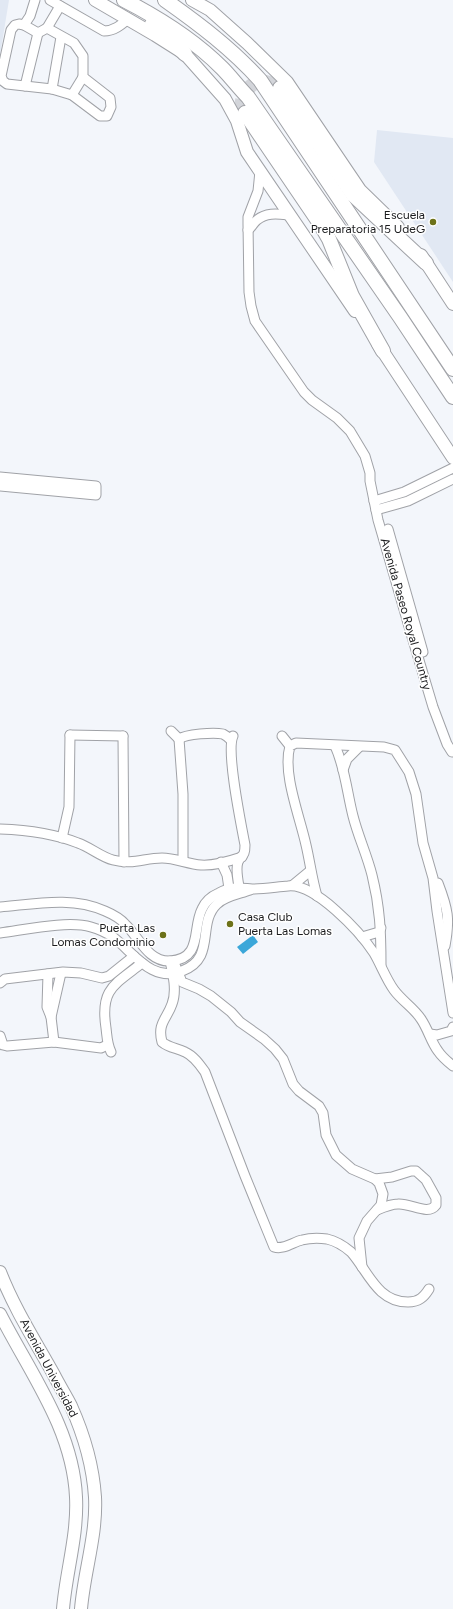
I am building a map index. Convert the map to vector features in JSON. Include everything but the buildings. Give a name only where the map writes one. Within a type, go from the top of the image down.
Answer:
[{"type":"highway","points":[[120,0],[172,41],[185,54]]},
{"type":"highway","points":[[124,0],[161,21],[202,50],[222,68],[248,97],[400,317],[453,397]]},
{"type":"highway","points":[[165,0],[219,40],[244,62],[260,80],[453,369]]},
{"type":"highway","points":[[280,88],[354,195],[426,263]]},
{"type":"highway","points":[[245,113],[322,225],[352,296],[383,351]]},
{"type":"main road","points":[[95,0],[185,54],[225,99],[237,121],[248,152],[260,171],[383,351],[453,458]]},
{"type":"main road","points":[[192,0],[210,10],[287,82],[360,190],[408,237],[453,304]]},
{"type":"main road","name":"Avenida Universidad","points":[[0,1272],[22,1319],[71,1406],[84,1439],[92,1472],[95,1499],[94,1521],[81,1609]]},
{"type":"main road","name":"Avenida Universidad","points":[[0,1314],[55,1415],[67,1446],[74,1477],[76,1518],[74,1542],[65,1586],[63,1609]]},
{"type":"street","points":[[24,25],[30,16],[35,0]]},
{"type":"street","points":[[50,0],[104,31],[109,31],[116,28],[128,19]]},
{"type":"street","points":[[25,86],[38,33],[47,28],[60,6]]},
{"type":"street","points":[[38,33],[24,25],[15,26],[11,30],[1,76],[3,81],[7,84],[52,89],[72,94],[100,116],[107,116],[111,107],[110,98],[83,77]]},
{"type":"street","points":[[47,28],[74,43],[83,56],[83,77],[72,94]]},
{"type":"street","points":[[52,89],[61,37]]},
{"type":"street","name":"Avenida Paseo Royal Country","points":[[260,171],[258,191],[248,217],[249,292],[255,321],[304,392],[312,400],[337,418],[353,435],[366,456],[370,473],[370,481],[447,744],[452,754]]},
{"type":"street","points":[[248,230],[256,221],[264,216],[278,214],[290,215]]},
{"type":"street","points":[[378,505],[453,468]]},
{"type":"street","points":[[0,477],[96,491],[0,486]]},
{"type":"street","points":[[378,505],[408,501],[453,479]]},
{"type":"street","points":[[404,492],[408,501]]},
{"type":"street","points":[[171,731],[179,739],[184,794],[183,861]]},
{"type":"street","points":[[62,838],[70,807],[68,732],[124,735],[124,862]]},
{"type":"street","points":[[179,739],[185,736],[221,734],[232,738],[231,758],[245,845],[245,852],[237,867],[240,890]]},
{"type":"street","points":[[282,736],[290,746]]},
{"type":"street","points":[[317,896],[310,872],[306,847],[293,794],[288,753],[290,746],[296,743],[335,746],[384,747],[395,750],[402,758],[413,781],[423,843],[433,878],[453,1013]]},
{"type":"street","points":[[335,746],[343,771],[354,822],[371,874],[380,918],[381,966]]},
{"type":"street","points":[[343,771],[347,760],[359,747]]},
{"type":"street","points":[[0,829],[30,831],[62,838],[79,843],[105,857],[124,862],[163,858],[205,865],[242,857]]},
{"type":"street","points":[[221,862],[227,875],[230,893]]},
{"type":"street","points":[[294,885],[310,872]]},
{"type":"street","points":[[0,933],[59,925],[90,926],[111,935],[148,968],[158,972],[175,973],[193,966],[200,957],[203,951],[212,912],[216,904],[230,893],[240,890],[294,885],[317,896],[346,919],[362,937],[375,954],[395,991],[421,1018],[438,1051],[453,1066]]},
{"type":"street","points":[[0,907],[68,902],[93,906],[114,915],[128,927],[154,957],[172,961],[185,956],[194,946],[198,921],[206,903],[220,892],[230,893]]},
{"type":"street","points":[[116,940],[128,927]]},
{"type":"street","points":[[362,937],[379,932],[381,928]]},
{"type":"street","points":[[0,983],[5,979],[81,972],[102,978],[110,976],[134,956]]},
{"type":"street","points":[[172,961],[175,973],[173,1003],[160,1028],[162,1042],[167,1047],[187,1053],[197,1060],[205,1072],[276,1253],[303,1239],[327,1239],[342,1245],[351,1253],[373,1285],[393,1300],[402,1302],[419,1300],[425,1296],[429,1289]]},
{"type":"street","points":[[0,1036],[1,1043],[7,1046],[54,1042],[109,1048],[104,1008],[106,996],[112,987],[142,963]]},
{"type":"street","points":[[51,1018],[61,973]]},
{"type":"street","points":[[175,973],[182,982],[199,988],[211,996],[231,1012],[240,1022],[264,1039],[275,1050],[283,1059],[293,1084],[299,1091],[319,1106],[323,1113],[326,1135],[336,1155],[352,1169],[375,1179],[392,1177],[411,1171],[416,1171],[426,1180],[436,1198],[436,1205],[430,1210],[425,1210],[407,1204],[398,1204],[377,1210]]},
{"type":"street","points":[[48,974],[47,1007],[51,1018],[54,1042]]},
{"type":"street","points":[[110,976],[117,983]]},
{"type":"street","points":[[430,1034],[445,1034],[451,1031],[453,1027]]},
{"type":"street","points":[[362,1268],[359,1238],[367,1221],[381,1206],[383,1194],[382,1189],[375,1179]]},
{"type":"street","points":[[342,1245],[349,1244],[359,1238]]},
{"type":"shaded area","points":[[0,0],[9,0],[0,55]]},
{"type":"shaded area","name":"Escuela Preparatoria 15 UdeG","points":[[377,130],[453,138],[453,282],[374,162]]},
{"type":"water","points":[[253,935],[258,942],[243,954],[237,947]]},
{"type":"tunnel","points":[[245,113],[242,101],[246,91],[252,85],[258,82],[264,82],[280,88]]},
{"type":"place","name":"Escuela Preparatoria 15 UdeG","points":[[433,222]]},
{"type":"place","name":"Casa Club Puerta Las Lomas","points":[[230,924]]},
{"type":"place","name":"Puerta Las Lomas Condominio","points":[[163,935]]}]
